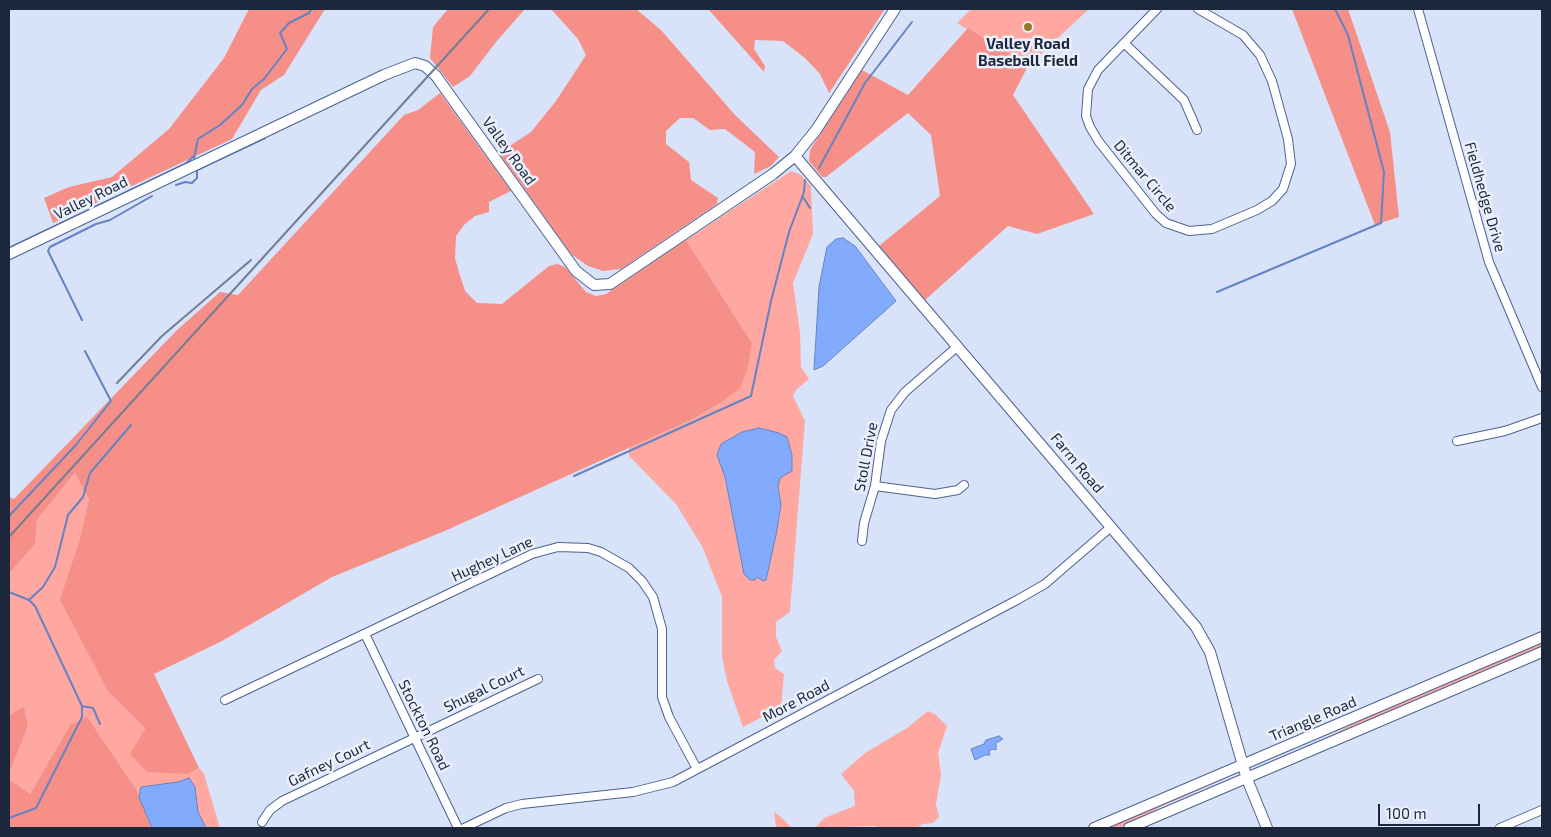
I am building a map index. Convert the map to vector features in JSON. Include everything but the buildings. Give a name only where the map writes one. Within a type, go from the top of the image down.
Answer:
[{"type":"street","name":"Valley Road","points":[[9,254],[377,78],[415,63],[425,66],[436,76],[576,270],[594,285],[604,285],[618,279],[772,174],[795,156],[816,130],[895,9]]},
{"type":"street","name":"Ditmar Circle","points":[[1157,9],[1098,70],[1092,80],[1087,96],[1086,116],[1090,128],[1099,142],[1146,202],[1166,223],[1189,231],[1212,229],[1257,210],[1272,201],[1283,189],[1292,164],[1288,139],[1272,81],[1260,55],[1243,35],[1198,9]]},
{"type":"street","name":"Fieldhedge Drive","points":[[1418,9],[1489,262],[1542,387]]},
{"type":"street","points":[[1125,44],[1184,100],[1197,130]]},
{"type":"street","name":"Farm Road","points":[[795,156],[1196,627],[1204,641],[1247,779],[1267,828]]},
{"type":"street","name":"Stoll Drive","points":[[862,541],[864,523],[875,486],[881,441],[891,410],[905,392],[958,346]]},
{"type":"street","points":[[1457,441],[1505,431],[1542,418]]},
{"type":"street","points":[[875,486],[935,494],[951,492],[964,485]]},
{"type":"street","name":"More Road","points":[[464,828],[506,808],[660,787],[1045,584],[1112,527]]},
{"type":"street","name":"Hughey Lane","points":[[225,700],[532,554],[549,548],[570,547],[601,552],[629,568],[642,580],[658,608],[662,630],[662,697],[669,716],[696,769]]},
{"type":"street","name":"Stockton Road","points":[[365,634],[458,828]]},
{"type":"street","name":"Triangle Road","points":[[1094,828],[1542,637]]},
{"type":"street","name":"Triangle Road","points":[[1130,828],[1542,652]]},
{"type":"street","name":"Shugal Court","points":[[415,738],[538,679]]},
{"type":"street","name":"Gafney Court","points":[[262,822],[270,810],[282,801],[415,738]]},
{"type":"street","points":[[1500,828],[1542,810]]},
{"type":"shaded area","points":[[249,9],[325,9],[284,75],[261,90],[232,139],[53,223],[44,198],[69,187],[112,177],[169,129],[224,58]]},
{"type":"shaded area","points":[[448,9],[525,9],[470,76],[453,87],[430,58],[433,27]]},
{"type":"shaded area","points":[[551,9],[636,9],[661,30],[735,115],[779,157],[771,166],[754,174],[755,152],[725,129],[710,130],[693,118],[680,118],[666,131],[666,144],[689,162],[691,180],[718,198],[717,204],[621,269],[603,271],[588,266],[571,254],[499,153],[531,132],[556,101],[586,55],[578,39]]},
{"type":"shaded area","points":[[708,9],[885,9],[829,93],[820,74],[805,58],[783,41],[755,40],[754,49],[765,66],[764,72]]},
{"type":"shaded area","points":[[971,9],[1089,9],[1028,66],[957,23]]},
{"type":"shaded area","points":[[1292,9],[1348,9],[1390,132],[1399,217],[1375,225]]},
{"type":"shaded area","points":[[968,28],[1028,66],[1013,95],[1094,214],[1037,234],[1008,226],[925,300],[879,246],[940,196],[931,135],[908,113],[826,177],[822,177],[809,161],[810,150],[862,70],[908,95]]},
{"type":"shaded area","points":[[440,93],[511,191],[489,202],[489,212],[475,216],[464,225],[456,236],[455,258],[458,269],[465,291],[477,303],[502,304],[549,266],[557,264],[565,267],[586,292],[596,296],[606,294],[686,240],[752,343],[747,371],[740,388],[720,403],[693,419],[447,530],[332,577],[222,641],[154,674],[199,768],[189,774],[147,772],[130,754],[145,729],[109,693],[60,600],[79,542],[89,499],[75,473],[37,520],[35,544],[9,574],[9,497],[14,499],[177,330],[220,292],[238,295],[404,115],[418,110]]},
{"type":"shaded area","points":[[791,171],[801,175],[811,186],[813,234],[793,283],[800,333],[801,367],[809,379],[796,390],[793,396],[805,421],[790,612],[776,622],[776,637],[782,651],[774,660],[775,668],[784,674],[781,707],[743,727],[727,681],[722,656],[722,597],[703,548],[676,504],[629,456],[629,448],[693,419],[720,403],[752,343],[686,240]]},
{"type":"shaded area","points":[[76,472],[89,499],[79,542],[109,693],[189,774],[199,768],[204,774],[220,828],[151,828],[137,791],[70,725],[30,794],[9,779],[9,774],[28,726],[24,706],[11,715],[9,719],[9,574],[35,544],[37,520]]},
{"type":"shaded area","points":[[1542,641],[1542,647],[1269,763],[1336,733],[1359,720]]},
{"type":"shaded area","points":[[24,706],[28,726],[9,774],[9,719],[10,715]]},
{"type":"shaded area","points":[[928,711],[936,715],[947,726],[938,753],[941,775],[936,804],[939,817],[933,823],[922,824],[917,828],[877,828],[876,826],[815,828],[824,818],[855,806],[854,791],[841,774],[865,753],[907,728]]},
{"type":"shaded area","points":[[87,717],[137,791],[151,828],[9,828],[9,779],[30,794],[70,725]]},
{"type":"shaded area","points":[[1227,778],[1160,807],[1142,818],[1119,828],[1104,828]]},
{"type":"shaded area","points":[[774,812],[781,817],[792,828],[776,828]]},
{"type":"water","points":[[843,238],[855,246],[896,301],[823,366],[814,370],[819,287],[827,247],[836,239]]},
{"type":"water","points":[[759,428],[787,437],[792,455],[792,471],[780,478],[778,486],[781,505],[766,580],[763,581],[757,577],[755,580],[750,580],[744,574],[725,477],[717,455],[721,444],[742,432]]},
{"type":"water","points":[[999,736],[1003,739],[996,743],[996,750],[993,749],[989,751],[990,755],[985,755],[975,760],[971,749],[984,744],[986,740]]},
{"type":"water","points":[[189,778],[195,787],[198,812],[206,828],[152,828],[139,797],[141,787],[178,782]]},
{"type":"waterway","points":[[194,158],[198,139],[220,125],[242,105],[252,89],[264,79],[287,49],[280,33],[289,23],[309,13],[311,9]]},
{"type":"waterway","points":[[1217,292],[1381,223],[1384,172],[1348,35],[1335,9]]},
{"type":"waterway","points":[[819,168],[865,83],[912,22]]},
{"type":"waterway","points":[[176,185],[185,182],[192,183],[197,178],[197,170],[265,138]]},
{"type":"waterway","points":[[9,248],[185,164],[194,156]]},
{"type":"waterway","points":[[574,476],[751,396],[771,301],[789,232],[804,192],[805,180]]},
{"type":"waterway","points":[[82,320],[48,251],[50,247],[96,224],[110,220],[152,196]]},
{"type":"waterway","points":[[803,197],[810,208]]},
{"type":"waterway","points":[[9,516],[75,446],[111,401],[85,351]]},
{"type":"waterway","points":[[9,592],[29,600],[43,587],[55,567],[68,515],[83,497],[90,473],[131,425]]},
{"type":"waterway","points":[[9,818],[36,808],[82,717],[82,706],[35,606],[29,600]]},
{"type":"waterway","points":[[82,706],[93,708],[100,724]]},
{"type":"railway","points":[[9,537],[489,9]]},
{"type":"railway","points":[[117,383],[162,336],[251,260]]},
{"type":"place","name":"Valley Road Baseball Field","points":[[1028,27]]}]
